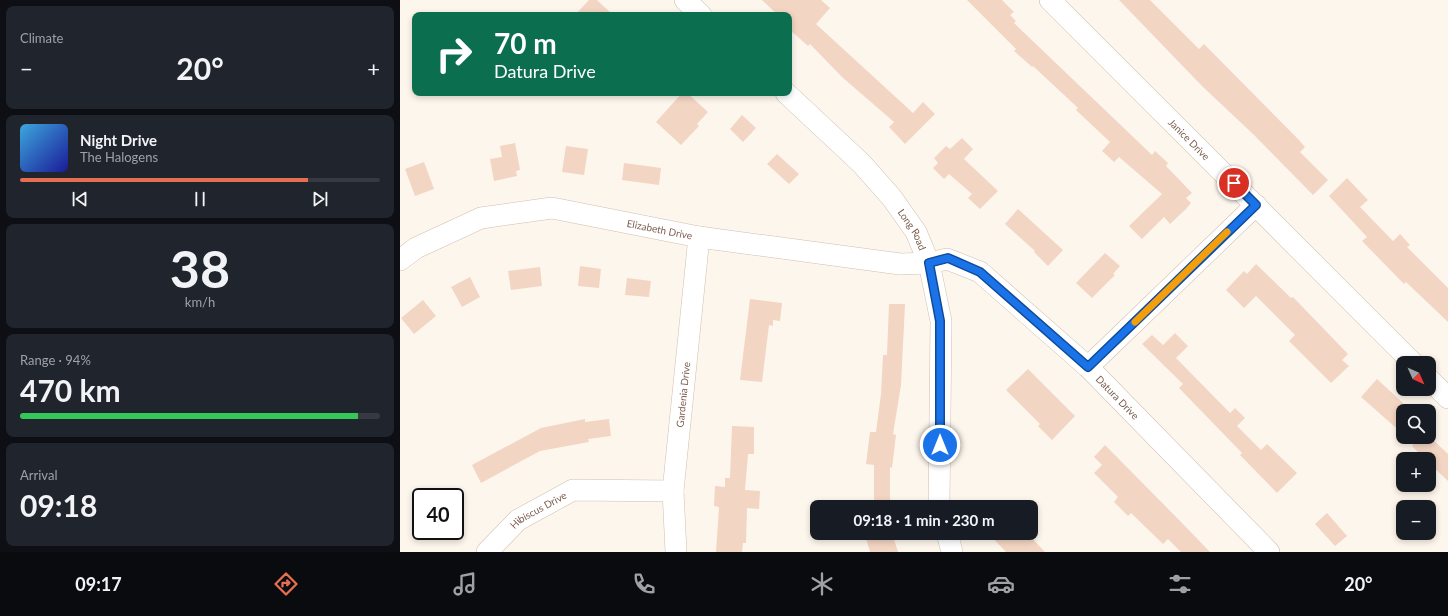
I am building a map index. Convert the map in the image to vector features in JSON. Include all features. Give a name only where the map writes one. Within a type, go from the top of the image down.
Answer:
[{"type":"street","points":[[685,0],[698,12]]},
{"type":"street","name":"Janice Drive","points":[[1050,0],[1406,356]]},
{"type":"street","name":"Long Road","points":[[789,96],[862,164],[892,198],[916,232],[929,263],[940,321],[939,500]]},
{"type":"street","points":[[1088,367],[1256,205]]},
{"type":"street","name":"Elizabeth Drive","points":[[400,260],[416,248],[481,218],[552,208],[699,238],[900,264],[929,263]]},
{"type":"street","name":"Gardenia Drive","points":[[676,552],[673,491],[699,238]]},
{"type":"street","name":"Datura Drive","points":[[929,263],[948,258],[980,272],[1088,367],[1269,552]]},
{"type":"street","points":[[1436,386],[1448,398]]},
{"type":"street","name":"Hibiscus Drive","points":[[487,552],[518,520],[573,490],[673,491]]},
{"type":"street","points":[[949,540],[952,552]]},
{"type":"building","points":[[589,0],[597,0],[610,12],[578,12]]},
{"type":"building","points":[[762,0],[821,0],[830,8],[816,24],[913,113],[923,102],[935,114],[905,144],[889,127],[894,122],[842,77],[810,44],[808,46],[792,32],[792,12],[775,12]]},
{"type":"building","points":[[967,0],[1002,0],[1014,12],[1010,15],[1016,21],[1014,23],[1152,155],[1155,151],[1168,163],[1166,166],[1192,193],[1186,198],[1191,203],[1186,209],[1170,224],[1164,217],[1142,239],[1129,226],[1162,194],[1119,157],[1114,162],[1102,151],[1110,142],[1076,110],[1078,108],[1033,66],[1032,67],[1014,51],[1016,49]]},
{"type":"building","points":[[1119,0],[1150,0],[1199,49],[1204,44],[1299,140],[1305,147],[1300,152],[1328,180],[1313,195],[1254,135],[1202,86]]},
{"type":"building","points":[[679,96],[690,96],[708,112],[697,124],[699,126],[681,145],[656,122]]},
{"type":"building","points":[[742,115],[756,128],[743,142],[730,129]]},
{"type":"building","points":[[962,138],[973,149],[964,159],[998,191],[980,209],[968,198],[972,194],[949,174],[944,179],[933,168],[938,163],[934,158],[946,146],[950,149]]},
{"type":"building","points":[[515,143],[520,170],[516,171],[517,176],[494,181],[490,159],[502,157],[500,146]]},
{"type":"building","points":[[566,146],[588,149],[584,175],[562,172]]},
{"type":"building","points":[[777,154],[799,174],[789,184],[767,164]]},
{"type":"building","points":[[424,162],[434,189],[415,196],[405,169]]},
{"type":"building","points":[[624,163],[661,168],[659,185],[622,180]]},
{"type":"building","points":[[1347,178],[1368,200],[1360,207],[1393,241],[1400,234],[1410,245],[1407,247],[1448,288],[1448,322],[1406,282],[1404,284],[1362,241],[1367,237],[1329,196]]},
{"type":"building","points":[[1018,209],[1063,250],[1048,266],[1034,252],[1035,251],[1005,224]]},
{"type":"building","points":[[1105,253],[1120,266],[1113,274],[1115,275],[1092,298],[1076,283]]},
{"type":"building","points":[[1256,264],[1291,298],[1293,297],[1348,354],[1342,360],[1349,366],[1331,383],[1289,341],[1295,335],[1256,296],[1244,308],[1226,290],[1244,271],[1247,274]]},
{"type":"building","points":[[580,266],[601,269],[599,288],[578,286]]},
{"type":"building","points":[[540,267],[542,286],[511,290],[508,271]]},
{"type":"building","points":[[470,277],[480,297],[462,307],[451,287]]},
{"type":"building","points":[[627,278],[651,281],[649,297],[625,295]]},
{"type":"building","points":[[750,299],[782,303],[780,321],[773,320],[773,326],[769,325],[762,382],[740,380]]},
{"type":"building","points":[[423,300],[436,316],[414,334],[401,318]]},
{"type":"building","points":[[889,304],[905,304],[901,385],[893,434],[896,435],[892,468],[890,467],[890,500],[874,500],[874,465],[866,464],[870,432],[876,432],[881,394],[883,355],[887,355]]},
{"type":"building","points":[[1175,333],[1188,346],[1176,358],[1230,413],[1235,408],[1245,418],[1237,426],[1261,450],[1267,444],[1297,473],[1277,493],[1240,455],[1242,453],[1179,388],[1183,384],[1142,344],[1152,335],[1163,345]]},
{"type":"building","points":[[1028,369],[1075,416],[1052,440],[1038,426],[1040,424],[1006,390]]},
{"type":"building","points":[[1377,379],[1403,403],[1396,404],[1396,428],[1361,397]]},
{"type":"building","points":[[585,419],[585,422],[609,419],[611,436],[588,439],[589,442],[540,451],[481,483],[472,465],[541,428]]},
{"type":"building","points":[[732,426],[754,427],[754,454],[748,454],[745,490],[760,491],[759,509],[747,508],[746,543],[743,543],[742,552],[716,552],[719,507],[714,506],[715,486],[725,487],[725,478],[730,478]]},
{"type":"building","points":[[1436,443],[1448,454],[1448,481],[1436,470],[1436,452],[1418,452],[1412,446],[1414,444],[1436,444]]},
{"type":"building","points":[[1105,445],[1210,552],[1181,552],[1168,539],[1163,544],[1131,513],[1128,516],[1114,502],[1118,497],[1094,473],[1102,465],[1094,457]]},
{"type":"building","points":[[1327,513],[1347,536],[1335,546],[1315,524]]},
{"type":"building","points":[[867,540],[894,540],[898,552],[870,552]]},
{"type":"building","points":[[995,540],[1034,540],[1045,552],[1006,552]]},
{"type":"slow traffic","points":[[1135,322],[1227,232]]},
{"type":"route","points":[[940,445],[940,321],[929,263],[948,258],[980,272],[1088,367],[1256,205],[1234,183]]}]
